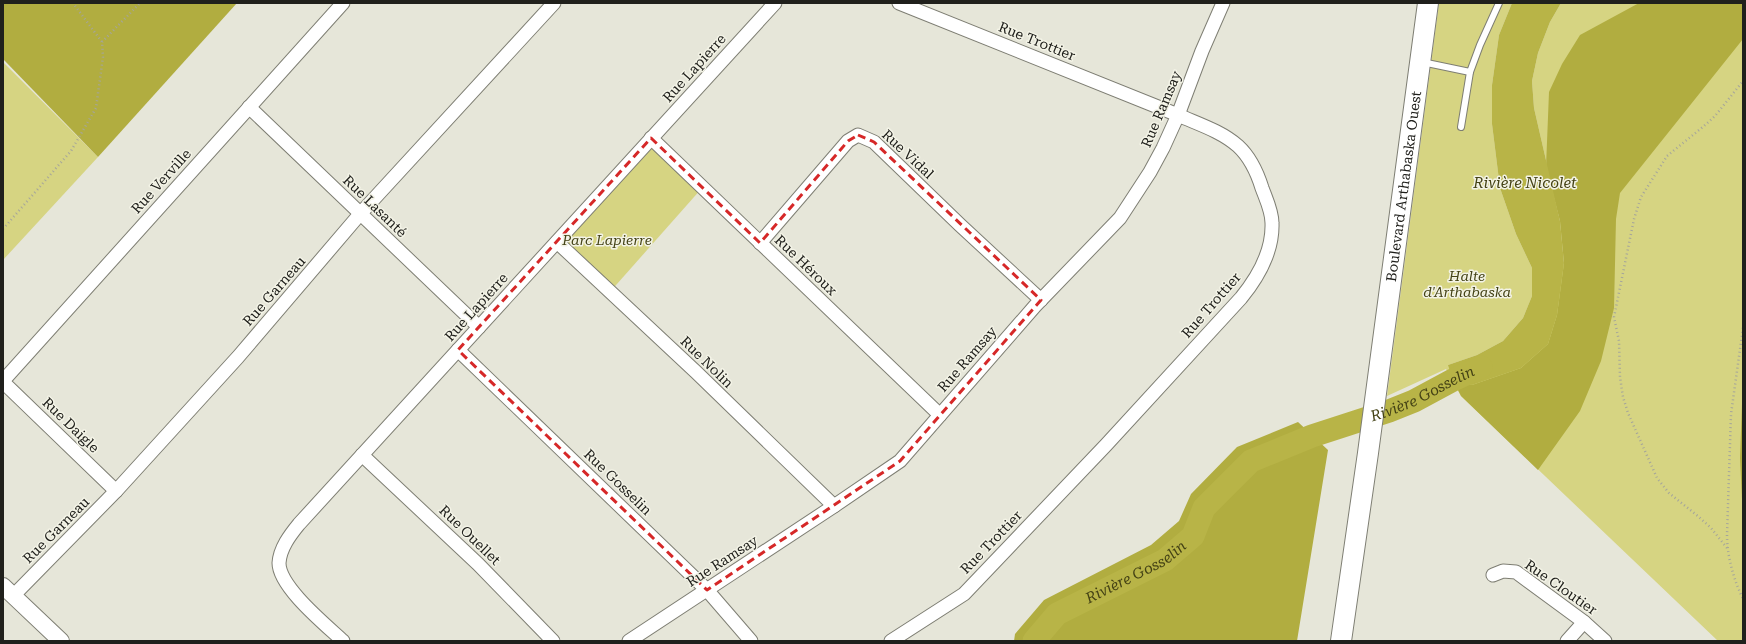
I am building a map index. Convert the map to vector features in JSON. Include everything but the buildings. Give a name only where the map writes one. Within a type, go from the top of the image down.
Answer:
[{"type":"main road","name":"Boulevard Arthabaska Ouest","points":[[1341,641],[1368,453],[1428,3]]},
{"type":"street","name":"Rue Verville","points":[[3,382],[343,3]]},
{"type":"street","name":"Rue Garneau","points":[[8,591],[116,491],[238,357],[360,214],[554,3]]},
{"type":"street","name":"Rue Lapierre","points":[[343,641],[296,596],[282,574],[279,563],[286,541],[293,531],[362,455],[775,3]]},
{"type":"street","name":"Rue Trottier","points":[[891,641],[964,594],[1122,428],[1241,298],[1260,270],[1268,254],[1272,222],[1263,189],[1251,161],[1237,145],[1222,135],[1178,115],[899,3]]},
{"type":"street","name":"Rue Ramsay","points":[[629,641],[900,461],[1041,300],[1120,218],[1150,172],[1178,115],[1202,51],[1223,3]]},
{"type":"street","name":"Rue Lasanté","points":[[249,107],[478,328]]},
{"type":"street","name":"Rue Vidal","points":[[760,243],[848,141],[858,135],[874,142],[1041,300]]},
{"type":"street","name":"Rue Héroux","points":[[651,138],[940,415]]},
{"type":"street","name":"Rue Nolin","points":[[557,242],[696,372],[834,506]]},
{"type":"street","name":"Rue Gosselin","points":[[458,350],[707,590],[750,641]]},
{"type":"street","name":"Rue Daigle","points":[[3,382],[116,491]]},
{"type":"street","name":"Rue Ouellet","points":[[362,455],[478,564],[552,641]]},
{"type":"street","name":"Rue Cloutier","points":[[1493,574],[1503,571],[1516,572],[1584,622],[1605,641]]},
{"type":"street","points":[[8,591],[61,641]]},
{"type":"street","points":[[1567,641],[1584,622]]},
{"type":"lane","points":[[1461,127],[1470,72],[1480,45],[1499,3]]},
{"type":"lane","points":[[1420,62],[1470,72]]},
{"type":"path","points":[[102,42],[140,3]]},
{"type":"path","points":[[3,230],[71,151],[96,108],[103,57],[102,42],[73,4]]},
{"type":"path","points":[[1727,548],[1699,517],[1669,493],[1659,482],[1654,472],[1628,413],[1623,397],[1620,377],[1619,341],[1614,317],[1634,219],[1641,197],[1668,156],[1710,121],[1743,81]]},
{"type":"path","points":[[1743,328],[1731,414],[1727,548],[1736,581],[1743,599]]},
{"type":"highlighted area","points":[[858,135],[874,142],[1041,300],[900,461],[707,590],[458,350],[651,138],[760,243],[848,141]]},
{"type":"green space","name":"Halte d'Arthabaska","points":[[1439,3],[1512,3],[1499,35],[1492,85],[1492,124],[1500,188],[1516,234],[1532,268],[1532,296],[1523,318],[1503,341],[1477,355],[1448,365],[1521,368],[1564,263],[1560,221],[1534,108],[1532,81],[1538,53],[1550,22],[1561,3],[1743,3],[1743,641],[1718,641],[1461,396],[1446,369],[1387,396]]},
{"type":"green space","points":[[3,62],[98,157],[3,260]]},
{"type":"green space","name":"Parc Lapierre","points":[[651,138],[702,188],[609,293],[557,242]]},
{"type":"shaded area","points":[[3,3],[237,3],[98,157],[3,59]]},
{"type":"shaded area","points":[[1639,3],[1743,3],[1743,39],[1620,193],[1616,219],[1614,308],[1601,361],[1580,411],[1538,470],[1461,396],[1453,380],[1472,385],[1521,368],[1548,344],[1557,315],[1564,263],[1560,221],[1546,167],[1549,92],[1562,64],[1580,35]]},
{"type":"shaded area","points":[[1743,377],[1743,520],[1740,458]]},
{"type":"shaded area","points":[[1298,422],[1328,450],[1297,641],[1014,641],[1015,634],[1044,600],[1151,545],[1179,521],[1191,494],[1237,447]]},
{"type":"water","name":"Rivière Nicolet","points":[[1512,3],[1561,3],[1550,22],[1538,53],[1532,81],[1534,108],[1560,221],[1564,263],[1557,315],[1548,344],[1521,368],[1472,385],[1453,380],[1448,365],[1477,355],[1503,341],[1523,318],[1532,296],[1532,268],[1516,234],[1500,188],[1492,124],[1492,85],[1499,35]]},
{"type":"waterway","name":"Rivière Gosselin","points":[[1034,641],[1057,614],[1165,560],[1193,536],[1204,508],[1251,461],[1312,436],[1389,411],[1414,401],[1481,367]]}]
